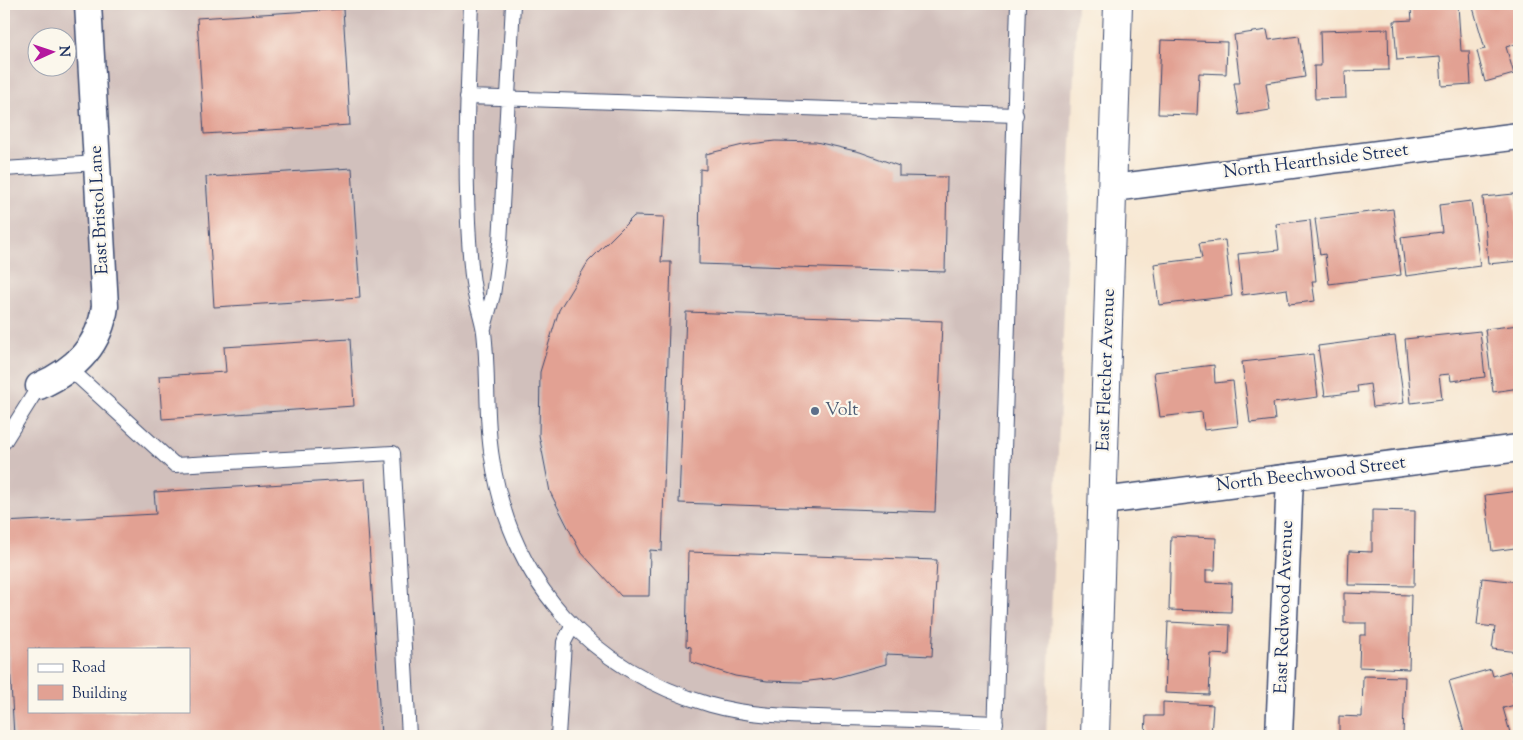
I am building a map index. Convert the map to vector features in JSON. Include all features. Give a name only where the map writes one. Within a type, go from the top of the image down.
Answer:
[{"type":"street","name":"East Bristol Lane","points":[[39,386],[70,369],[83,358],[103,322],[105,306],[88,4]]},
{"type":"street","name":"East Fletcher Avenue","points":[[1094,736],[1118,4]]},
{"type":"street","name":"North Hearthside Street","points":[[1113,188],[1519,136]]},
{"type":"street","name":"North Beechwood Street","points":[[1103,501],[1519,448]]},
{"type":"street","name":"East Redwood Avenue","points":[[1279,736],[1290,477]]},
{"type":"lane","points":[[471,4],[467,97],[469,238],[474,290],[484,331],[486,409],[498,490],[509,528],[525,562],[544,593],[572,628],[598,650],[653,684],[711,705],[784,716],[996,730],[1018,4]]},
{"type":"lane","points":[[484,331],[493,295],[500,243],[513,4]]},
{"type":"lane","points":[[467,97],[1016,115]]},
{"type":"lane","points":[[4,170],[97,163]]},
{"type":"lane","points":[[70,369],[175,465],[393,453],[409,736]]},
{"type":"lane","points":[[4,442],[39,386]]},
{"type":"lane","points":[[558,736],[564,642],[572,628]]},
{"type":"shaded area","points":[[4,4],[1077,4],[1046,736],[4,736]]},
{"type":"building","points":[[1472,4],[1519,4],[1519,53],[1516,44],[1506,47],[1514,74],[1485,82],[1477,51],[1485,49]]},
{"type":"building","points":[[1458,5],[1461,51],[1469,51],[1471,84],[1442,86],[1440,57],[1397,60],[1394,21],[1412,20],[1411,9]]},
{"type":"building","points":[[343,9],[350,125],[204,134],[197,18]]},
{"type":"building","points":[[1388,29],[1389,70],[1345,71],[1346,98],[1315,99],[1314,66],[1321,66],[1320,31]]},
{"type":"building","points":[[1267,30],[1269,40],[1299,36],[1305,77],[1266,83],[1270,110],[1239,115],[1234,83],[1240,83],[1234,35]]},
{"type":"building","points":[[1161,40],[1227,42],[1226,74],[1199,73],[1197,115],[1158,114]]},
{"type":"building","points":[[775,141],[816,142],[860,152],[899,166],[899,176],[947,177],[945,272],[699,264],[700,169],[706,170],[706,154],[743,145]]},
{"type":"building","points":[[352,168],[360,298],[214,307],[206,177]]},
{"type":"building","points":[[1514,194],[1516,222],[1519,222],[1519,261],[1488,264],[1483,197]]},
{"type":"building","points":[[1471,201],[1480,266],[1406,276],[1401,237],[1442,232],[1439,205]]},
{"type":"building","points":[[1393,209],[1401,275],[1329,284],[1325,254],[1320,255],[1315,219]]},
{"type":"building","points":[[634,216],[664,217],[661,262],[671,262],[662,551],[650,550],[649,596],[621,596],[580,551],[550,492],[539,435],[540,372],[559,310],[588,262]]},
{"type":"building","points":[[1310,220],[1316,281],[1312,281],[1315,301],[1289,304],[1287,289],[1242,295],[1238,254],[1279,250],[1276,224]]},
{"type":"building","points":[[1225,240],[1232,296],[1159,305],[1154,264],[1202,258],[1199,243]]},
{"type":"building","points":[[686,312],[942,321],[935,512],[679,503]]},
{"type":"building","points":[[1519,325],[1519,388],[1493,392],[1485,329]]},
{"type":"building","points":[[1480,331],[1485,377],[1451,381],[1450,374],[1439,375],[1442,399],[1411,403],[1405,339]]},
{"type":"building","points":[[1395,336],[1404,403],[1373,407],[1370,384],[1357,386],[1358,392],[1325,396],[1318,346]]},
{"type":"building","points":[[350,339],[354,406],[162,419],[159,376],[226,372],[224,347]]},
{"type":"building","points":[[1313,354],[1318,397],[1273,403],[1275,420],[1250,423],[1242,362]]},
{"type":"building","points":[[1214,365],[1215,383],[1233,381],[1238,426],[1204,430],[1202,412],[1160,417],[1154,372]]},
{"type":"building","points":[[365,479],[381,736],[14,736],[4,563],[4,522],[156,514],[154,492]]},
{"type":"building","points":[[1519,491],[1519,565],[1517,565],[1515,548],[1492,551],[1485,495]]},
{"type":"building","points":[[1372,510],[1415,511],[1414,586],[1348,585],[1349,551],[1372,552]]},
{"type":"building","points":[[1171,536],[1216,538],[1215,570],[1206,570],[1206,582],[1232,583],[1231,612],[1169,610]]},
{"type":"building","points":[[688,552],[937,560],[932,656],[886,654],[886,664],[835,678],[801,682],[767,681],[735,676],[691,662],[691,647],[686,646]]},
{"type":"building","points":[[1482,578],[1519,582],[1519,652],[1492,649],[1495,627],[1477,625]]},
{"type":"building","points":[[1344,593],[1411,595],[1409,669],[1359,667],[1360,635],[1366,635],[1366,623],[1344,623]]},
{"type":"building","points":[[1168,622],[1230,625],[1229,655],[1211,654],[1209,695],[1165,693]]},
{"type":"building","points":[[1491,669],[1493,676],[1510,671],[1519,700],[1519,704],[1503,708],[1511,736],[1465,736],[1449,681]]},
{"type":"building","points":[[1363,676],[1405,677],[1403,736],[1339,736],[1339,716],[1362,717]]},
{"type":"building","points":[[1163,702],[1213,705],[1211,736],[1145,736],[1146,716],[1163,716]]},
{"type":"place","name":"Volt","points":[[815,411]]}]
